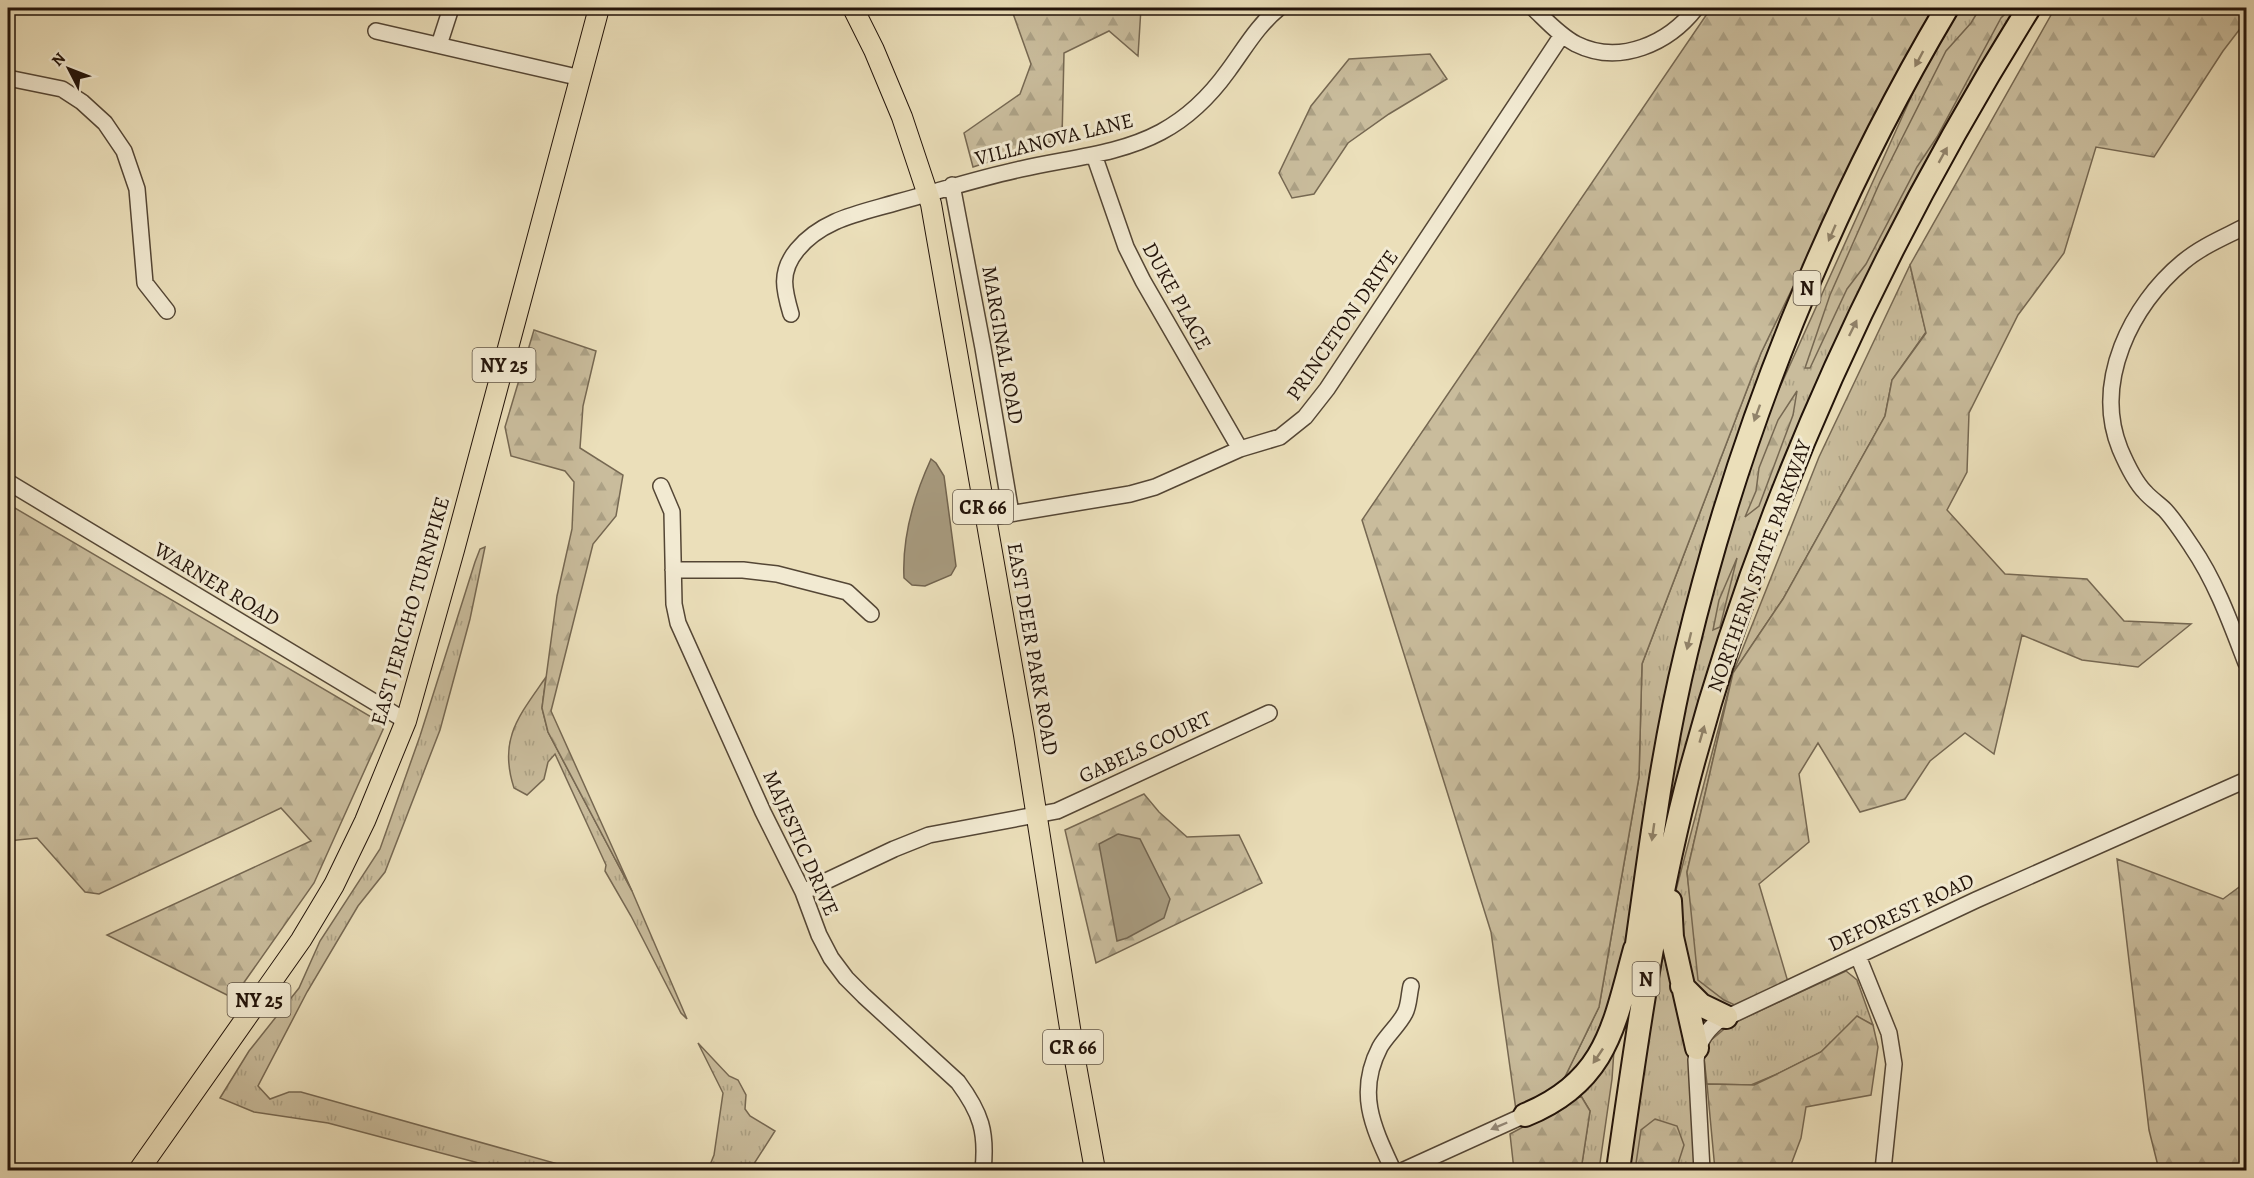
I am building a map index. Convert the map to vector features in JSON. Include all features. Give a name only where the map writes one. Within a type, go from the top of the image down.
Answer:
[{"type":"highway","name":"NORTHERN STATE PARKWAY","points":[[1605,1170],[1658,792],[1680,681],[1713,549],[1734,480],[1771,376],[1842,210],[1947,8]]},
{"type":"highway","name":"NORTHERN STATE PARKWAY","points":[[1618,1170],[1649,962],[1686,790],[1715,686],[1761,549],[1799,448],[1875,283],[1914,206],[2029,8]]},
{"type":"highway","points":[[1686,790],[1682,840],[1669,905],[1672,937],[1697,1048]]},
{"type":"highway","points":[[1525,1115],[1544,1107],[1571,1088],[1589,1070],[1602,1051],[1616,1021],[1637,942]]},
{"type":"highway","points":[[1682,986],[1701,1005],[1726,1017]]},
{"type":"main road","name":"EAST JERICHO TURNPIKE","points":[[139,1170],[301,940],[334,885],[365,821],[406,721],[599,8]]},
{"type":"main road","name":"EAST DEER PARK ROAD","points":[[853,8],[890,86],[927,193],[1038,816],[1075,1060],[1095,1170]]},
{"type":"street","points":[[439,45],[451,8]]},
{"type":"street","name":"VILLANOVA LANE","points":[[791,314],[784,288],[784,277],[796,250],[814,233],[837,219],[952,185],[1023,168],[1094,155],[1131,145],[1160,132],[1188,115],[1211,93],[1254,32],[1279,8]]},
{"type":"street","points":[[1533,8],[1562,35],[1577,44],[1613,52],[1633,51],[1653,44],[1671,34],[1686,21],[1696,8]]},
{"type":"street","points":[[376,31],[581,78]]},
{"type":"street","name":"PRINCETON DRIVE","points":[[985,518],[1130,494],[1155,487],[1240,449],[1280,437],[1305,417],[1327,389],[1562,35]]},
{"type":"street","points":[[8,78],[62,89],[82,102],[105,123],[124,150],[137,189],[145,283],[167,312]]},
{"type":"street","name":"DUKE PLACE","points":[[1094,155],[1126,247],[1143,281],[1240,449]]},
{"type":"street","name":"MARGINAL ROAD","points":[[952,185],[1011,513]]},
{"type":"street","points":[[2247,226],[2206,246],[2184,261],[2145,301],[2119,354],[2110,406],[2113,428],[2129,469],[2143,491],[2165,510],[2194,549],[2247,663]]},
{"type":"street","name":"WARNER ROAD","points":[[8,482],[406,721]]},
{"type":"street","name":"MAJESTIC DRIVE","points":[[661,486],[672,512],[674,604],[682,634],[802,892],[819,934],[831,958],[846,978],[958,1082],[973,1102],[982,1123],[986,1148],[983,1170]]},
{"type":"street","points":[[673,570],[743,570],[777,574],[847,592],[871,614]]},
{"type":"street","name":"GABELS COURT","points":[[802,892],[929,835],[1057,811],[1269,714]]},
{"type":"street","name":"DEFOREST ROAD","points":[[1697,1048],[1708,1030],[1726,1017],[1976,900],[2247,780]]},
{"type":"street","points":[[1858,956],[1889,1033],[1894,1064],[1883,1170]]},
{"type":"street","points":[[1393,1170],[1369,1112],[1367,1090],[1372,1065],[1381,1046],[1406,1013],[1411,986]]},
{"type":"street","points":[[1697,1048],[1702,1170]]},
{"type":"street","points":[[1404,1170],[1525,1115]]},
{"type":"green space","points":[[1011,8],[1141,8],[1138,56],[1109,31],[1064,53],[1062,138],[973,167],[964,133],[1020,94],[1031,64]]},
{"type":"green space","points":[[1711,8],[1936,8],[1897,72],[1761,353],[1642,664],[1639,777],[1599,1007],[1559,1089],[1516,1110],[1491,932],[1362,520]]},
{"type":"green space","points":[[1958,8],[2023,8],[1844,335],[1655,889],[1665,808],[1697,639],[1756,440],[1931,53]]},
{"type":"green space","points":[[1980,8],[2011,8],[2001,18],[1937,137],[1917,167],[1866,264],[1847,289],[1810,368],[1805,368],[1830,295],[1880,182],[1946,51],[1971,23]]},
{"type":"green space","points":[[2055,8],[2246,8],[2246,21],[2223,51],[2154,157],[2096,147],[2064,253],[2018,315],[1969,413],[1967,472],[1947,510],[2005,574],[2087,579],[2124,621],[2191,624],[2138,667],[2082,660],[2022,635],[1994,754],[1965,733],[1930,761],[1905,799],[1860,812],[1818,743],[1799,774],[1809,842],[1759,884],[1788,982],[1739,1007],[1724,1000],[1698,980],[1687,872],[1733,673],[1783,599],[1885,416],[1892,380],[1926,333],[1910,265]]},
{"type":"green space","points":[[1430,54],[1447,79],[1389,114],[1348,143],[1314,194],[1292,198],[1279,173],[1311,106],[1349,59]]},
{"type":"green space","points":[[1811,248],[1662,723],[1641,835],[1612,1027],[1559,1089],[1599,1007],[1639,777],[1642,664],[1761,353]]},
{"type":"green space","points":[[1910,265],[1926,332],[1892,380],[1885,416],[1783,599],[1733,673],[1819,457]]},
{"type":"green space","points":[[534,330],[596,351],[583,406],[580,448],[623,475],[616,516],[593,544],[551,711],[632,891],[548,732],[542,708],[557,596],[572,529],[574,482],[565,471],[511,456],[505,427]]},
{"type":"green space","points":[[1797,391],[1793,415],[1759,506],[1745,517],[1756,491],[1759,468],[1778,420]]},
{"type":"green space","points":[[8,504],[385,725],[314,883],[233,998],[107,935],[311,841],[281,808],[99,894],[85,892],[37,838],[8,841]]},
{"type":"green space","points":[[485,547],[470,619],[440,730],[385,872],[358,906],[307,992],[258,1086],[270,1099],[289,1092],[301,1092],[579,1170],[505,1170],[328,1123],[254,1112],[220,1098],[249,1051],[299,988],[320,941],[380,849],[420,736],[475,562],[480,549]]},
{"type":"green space","points":[[1737,558],[1720,627],[1713,630],[1719,600]]},
{"type":"green space","points":[[1733,673],[1687,872],[1693,921],[1739,1007],[1728,1010],[1689,984],[1675,894]]},
{"type":"green space","points":[[546,677],[542,708],[548,732],[632,891],[687,1019],[681,1013],[605,871],[606,865],[555,754],[548,762],[544,779],[527,795],[514,788],[508,755],[510,742],[520,716]]},
{"type":"green space","points":[[1144,794],[1159,812],[1187,837],[1239,835],[1262,883],[1096,963],[1065,830]]},
{"type":"green space","points":[[2117,859],[2223,899],[2246,882],[2246,1170],[2159,1170],[2149,1130]]},
{"type":"green space","points":[[1663,934],[1692,1068],[1697,1170],[1630,1170],[1649,1018]]},
{"type":"green space","points":[[1846,971],[1857,980],[1873,1025],[1857,1017],[1821,1052],[1751,1085],[1707,1084],[1704,1058],[1710,1041],[1729,1025]]},
{"type":"green space","points":[[1857,1016],[1873,1025],[1878,1047],[1871,1095],[1806,1107],[1801,1138],[1789,1170],[1715,1170],[1707,1084],[1754,1085],[1821,1052]]},
{"type":"green space","points":[[698,1043],[729,1076],[738,1080],[746,1095],[745,1109],[750,1116],[775,1131],[750,1170],[708,1170],[714,1155],[723,1093]]},
{"type":"green space","points":[[1614,1050],[1599,1170],[1581,1170],[1590,1111],[1581,1096],[1547,1114]]},
{"type":"green space","points":[[1581,1096],[1590,1111],[1581,1170],[1514,1170],[1510,1134]]},
{"type":"green space","points":[[1655,1119],[1677,1126],[1684,1145],[1676,1170],[1635,1170],[1641,1130]]},
{"type":"shaded area","points":[[931,459],[944,476],[956,566],[951,575],[925,586],[912,585],[904,578],[907,533],[914,502]]},
{"type":"shaded area","points":[[1118,834],[1140,839],[1170,899],[1164,918],[1117,941],[1099,844]]}]
